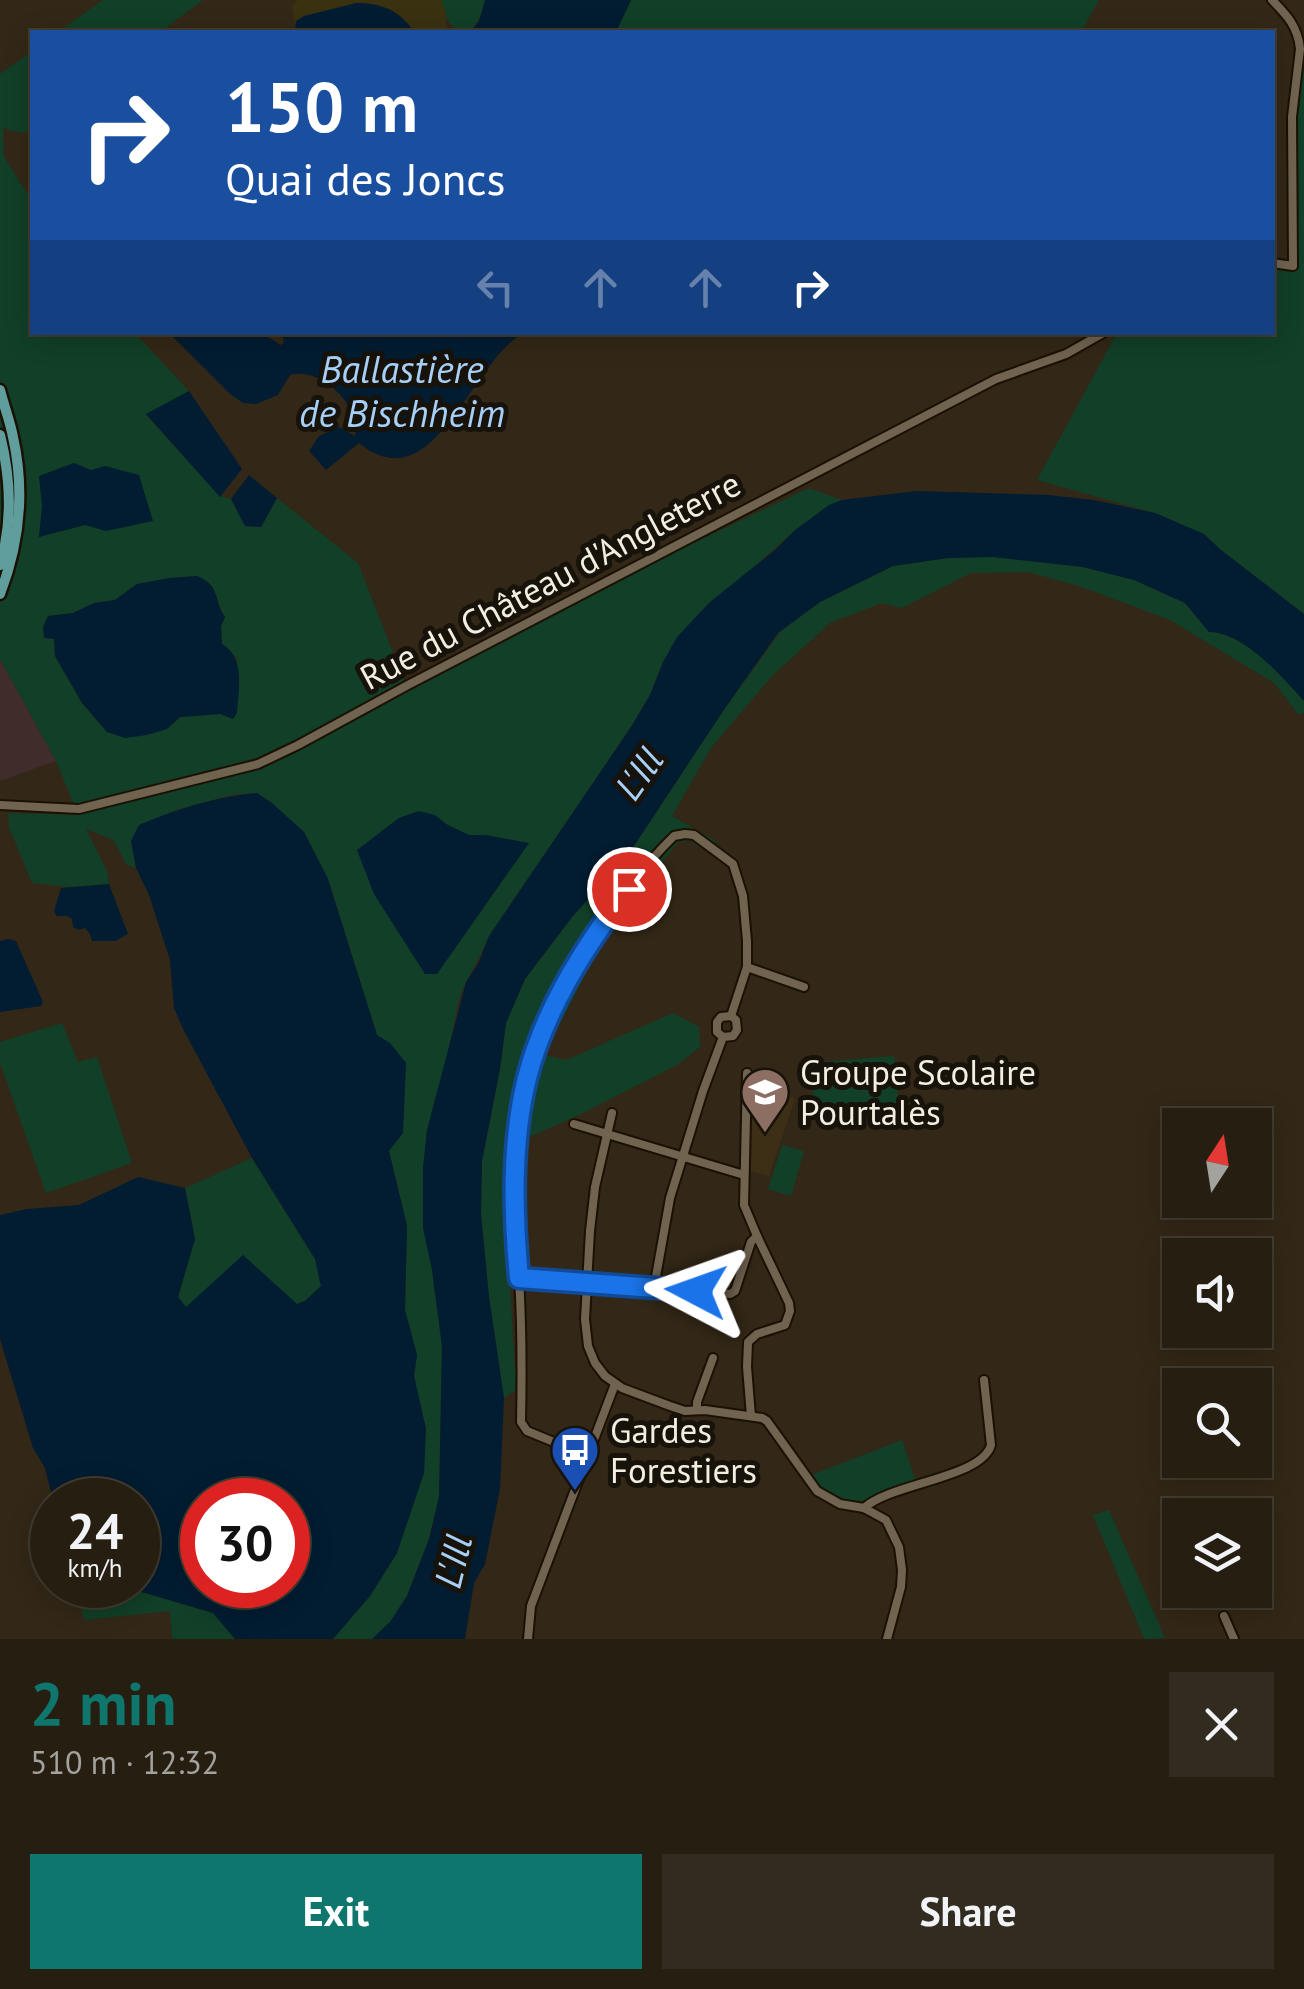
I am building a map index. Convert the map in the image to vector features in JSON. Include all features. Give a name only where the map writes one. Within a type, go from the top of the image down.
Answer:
[{"type":"main road","points":[[0,390],[13,434],[20,492],[18,535],[0,594]]},
{"type":"main road","points":[[0,435],[10,496],[0,565]]},
{"type":"street","points":[[1272,0],[1286,14],[1299,37],[1292,117],[1293,266],[1275,263]]},
{"type":"street","name":"Rue du Château d'Angleterre","points":[[0,805],[79,810],[258,764],[996,379],[1066,354],[1100,335]]},
{"type":"street","points":[[588,1456],[527,1431],[521,1422],[522,1356],[514,1227],[517,1141],[527,1079],[548,1017],[568,978],[612,910],[674,836],[694,836],[733,864],[743,896],[748,942],[746,968],[731,1016]]},
{"type":"street","points":[[746,968],[804,987]]},
{"type":"street","points":[[731,1016],[738,1024],[737,1030],[733,1036],[723,1036],[716,1029],[716,1022],[731,1016]]},
{"type":"street","points":[[654,1288],[670,1198],[723,1036]]},
{"type":"street","points":[[748,1073],[744,1205],[790,1311],[785,1325],[757,1334],[748,1342],[751,1416]]},
{"type":"street","points":[[612,1113],[595,1187],[590,1232],[585,1319],[588,1346],[595,1363],[614,1384],[685,1411],[767,1420],[818,1491],[840,1504],[864,1508],[886,1520],[899,1547],[902,1570],[887,1639]]},
{"type":"street","points":[[574,1124],[744,1175]]},
{"type":"street","points":[[519,1278],[730,1294],[757,1236]]},
{"type":"street","points":[[697,1410],[713,1358]]},
{"type":"street","points":[[864,1508],[895,1491],[975,1464],[989,1453],[984,1380]]},
{"type":"street","points":[[528,1639],[532,1606],[614,1384]]},
{"type":"street","points":[[886,1520],[887,1496]]},
{"type":"street","points":[[1224,1616],[1234,1639]]},
{"type":"shaded area","points":[[0,659],[56,761],[0,781]]},
{"type":"shaded area","name":"Groupe Scolaire Pourtalès","points":[[747,1083],[795,1099],[769,1176],[746,1170]]},
{"type":"green space","points":[[103,0],[203,0],[163,30],[61,30]]},
{"type":"green space","points":[[441,0],[485,0],[471,30],[455,30],[446,18]]},
{"type":"green space","points":[[631,0],[1099,0],[1082,30],[617,30]]},
{"type":"green space","points":[[30,52],[30,131],[21,133],[3,128],[4,157],[30,198],[30,335],[137,335],[189,391],[146,415],[220,496],[231,499],[245,526],[261,527],[277,498],[358,563],[404,681],[809,488],[842,500],[794,531],[744,576],[663,662],[631,727],[489,936],[464,987],[451,1043],[432,1270],[442,1346],[439,1497],[429,1539],[407,1596],[390,1622],[372,1639],[333,1639],[370,1596],[397,1553],[426,1429],[414,1376],[417,1355],[405,1310],[407,1226],[389,1151],[390,1044],[377,1035],[328,879],[304,832],[257,793],[232,795],[176,810],[131,841],[136,868],[127,865],[113,840],[86,829],[107,871],[109,884],[70,887],[32,883],[9,827],[8,813],[78,815],[56,761],[0,659],[0,74]],"holes":[[[197,576],[205,580],[225,617],[222,644],[237,658],[237,713],[180,717],[175,723],[107,732],[82,703],[55,656],[48,616],[115,600],[137,584]],[[435,815],[469,836],[528,843],[357,851],[399,818]]]},
{"type":"green space","points":[[1304,56],[1304,614],[1204,534],[1155,513],[1037,480],[1116,335],[1275,335],[1275,268],[1292,269],[1286,177]]},
{"type":"green space","points":[[993,557],[1083,567],[1134,580],[1185,603],[1209,632],[1235,639],[1273,668],[1304,701],[1304,713],[1299,715],[1274,683],[1170,620],[1082,587],[1028,572],[971,573],[902,608],[882,603],[830,623],[773,675],[711,748],[672,816],[716,841],[709,853],[691,841],[678,842],[608,930],[544,1055],[566,1060],[673,1013],[699,1027],[700,1047],[677,1065],[527,1138],[508,1163],[516,1390],[504,1398],[481,1214],[482,1161],[506,1023],[525,979],[572,917],[628,855],[781,631],[820,602],[893,566],[948,558]]},
{"type":"green space","points":[[62,1023],[78,1062],[97,1057],[132,1163],[46,1193],[0,1063],[0,1042]]},
{"type":"green space","points":[[894,1056],[899,1105],[815,1112],[810,1063]]},
{"type":"green space","points":[[782,1145],[804,1151],[791,1196],[768,1189]]},
{"type":"green space","points":[[252,1158],[315,1259],[321,1286],[297,1304],[186,1307],[178,1298],[195,1239],[185,1188]]},
{"type":"green space","points":[[902,1440],[916,1482],[877,1498],[859,1501],[836,1496],[811,1475]]},
{"type":"green space","points":[[1109,1510],[1165,1638],[1144,1639],[1093,1515]]},
{"type":"green space","points":[[160,1597],[180,1603],[180,1608],[213,1613],[235,1639],[172,1639],[170,1611],[84,1620],[81,1608],[160,1608]]},
{"type":"sand","points":[[298,0],[441,0],[446,30],[412,30],[390,15],[363,9],[304,16],[295,29],[292,6]]},
{"type":"water","points":[[485,0],[631,0],[617,30],[472,30],[479,21]]},
{"type":"water","points":[[356,3],[374,4],[403,18],[412,30],[294,30],[296,21]]},
{"type":"water","name":"Ballastière de Bischheim","points":[[171,335],[261,335],[280,345],[284,339],[280,335],[521,335],[505,348],[431,442],[409,456],[386,457],[359,443],[326,470],[309,451],[319,436],[339,427],[355,436],[356,431],[344,399],[315,377],[290,375],[278,395],[256,404],[243,403]]},
{"type":"water","points":[[189,391],[242,469],[220,497],[146,414]]},
{"type":"water","points":[[74,463],[91,470],[105,466],[139,475],[153,521],[106,531],[85,525],[39,537],[39,476]]},
{"type":"water","points":[[249,475],[277,498],[261,527],[245,526],[231,499]]},
{"type":"water","name":"L'Ill","points":[[916,491],[1094,500],[1155,513],[1204,534],[1304,614],[1304,701],[1248,647],[1209,632],[1185,603],[1134,580],[1083,567],[993,557],[948,558],[893,566],[820,602],[778,633],[628,855],[572,917],[525,979],[506,1023],[482,1161],[481,1214],[504,1398],[500,1489],[485,1564],[474,1583],[465,1639],[372,1639],[390,1622],[407,1596],[429,1539],[439,1497],[442,1346],[423,1228],[423,1167],[427,1130],[466,982],[489,936],[631,727],[677,637],[710,602],[829,505]]},
{"type":"water","points":[[197,576],[213,589],[225,617],[222,644],[234,657],[239,674],[237,713],[233,719],[220,714],[180,717],[167,729],[147,735],[125,738],[107,732],[82,703],[55,656],[54,639],[44,638],[48,616],[115,600],[137,584]]},
{"type":"water","points":[[257,793],[304,832],[328,879],[377,1035],[390,1043],[406,1063],[403,1133],[389,1151],[407,1226],[405,1310],[417,1355],[414,1376],[426,1429],[424,1473],[397,1553],[370,1596],[333,1639],[235,1639],[213,1613],[196,1608],[310,1608],[310,1478],[180,1478],[180,1603],[160,1597],[160,1478],[48,1478],[33,1448],[0,1339],[0,1215],[79,1205],[138,1177],[185,1188],[195,1239],[178,1297],[186,1307],[243,1255],[297,1304],[321,1286],[315,1259],[252,1158],[183,1029],[174,1008],[170,960],[136,868],[131,841],[139,825],[196,804]]},
{"type":"water","points":[[419,811],[435,815],[469,835],[529,843],[437,974],[425,974],[374,894],[357,850],[399,818]]},
{"type":"water","points":[[109,884],[128,934],[115,941],[92,941],[85,928],[78,930],[72,919],[57,916],[54,911],[61,888]]},
{"type":"water","points":[[0,941],[16,941],[43,1002],[41,1006],[0,1012]]},
{"type":"place","name":"Groupe Scolaire Pourtalès","points":[[765,1134]]},
{"type":"place","name":"Gardes Forestiers","points":[[575,1492]]},
{"type":"route","points":[[629,889],[568,978],[548,1017],[527,1079],[517,1141],[514,1227],[519,1278],[696,1291]]}]
